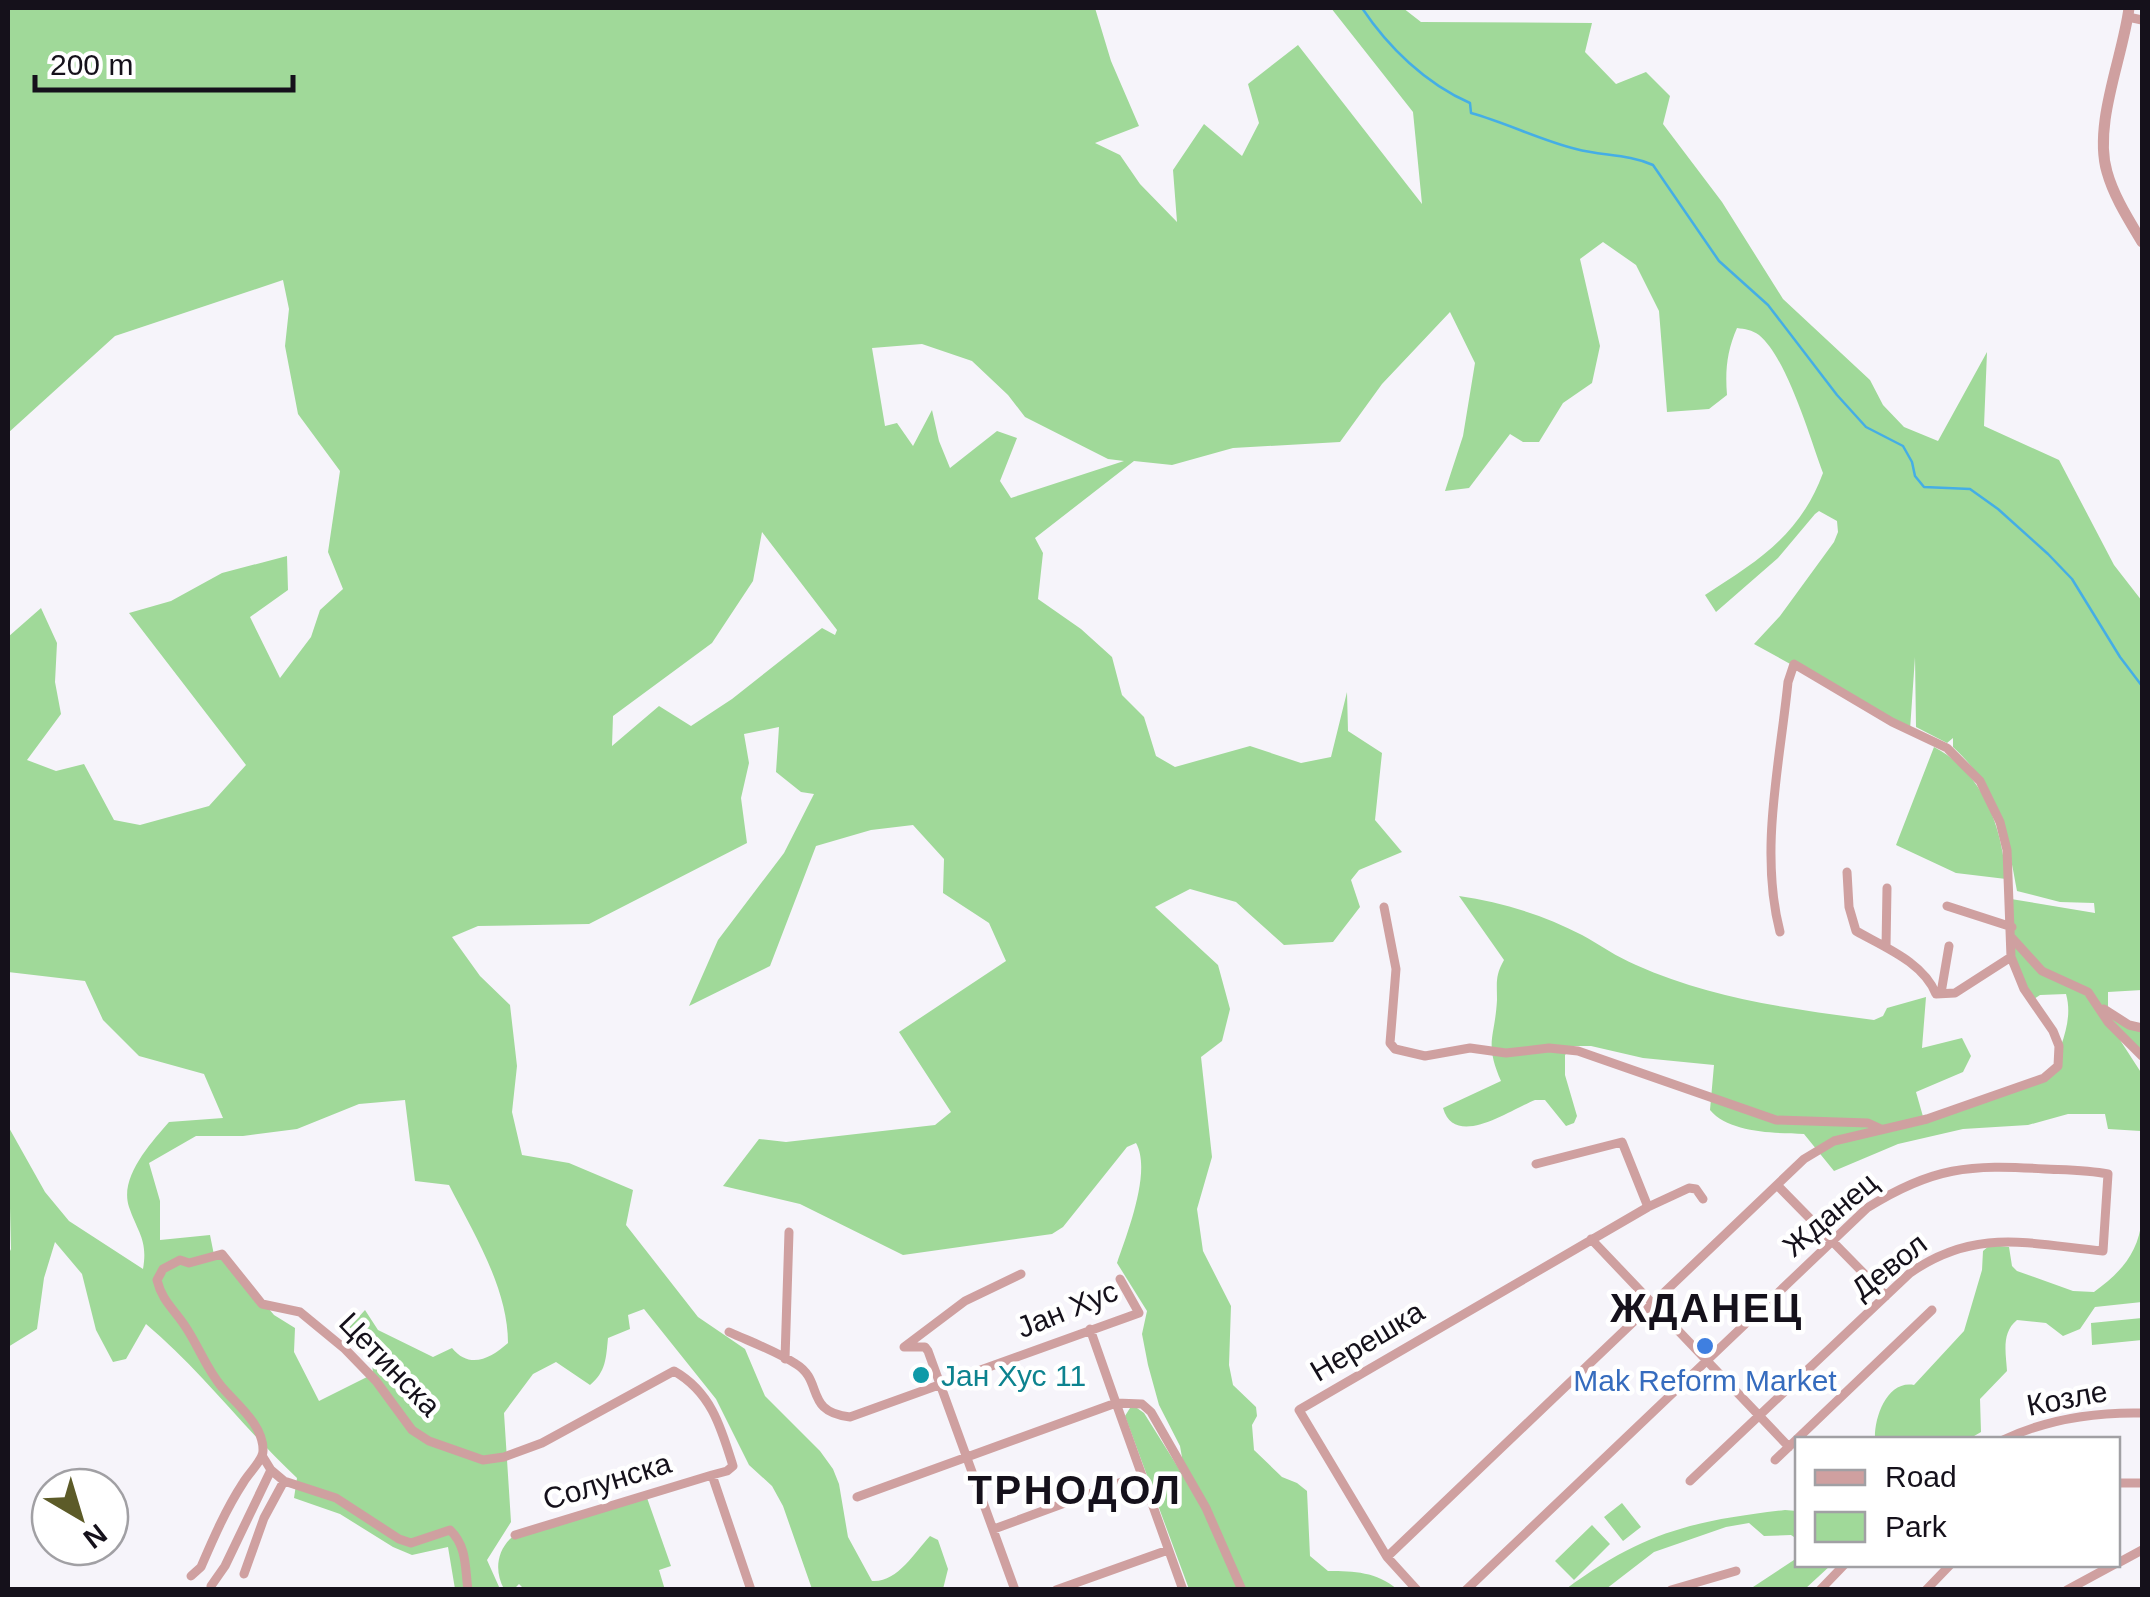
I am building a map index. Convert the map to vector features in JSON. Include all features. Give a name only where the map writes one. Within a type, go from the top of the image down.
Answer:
[{"type":"street","points":[[2142,20],[2129,12],[2103,149],[2114,193],[2142,242]]},
{"type":"street","points":[[1386,1556],[1819,1149],[1834,1141],[1927,1119],[2056,1071],[2059,1046],[2024,990],[2012,957],[2010,872],[2004,834],[1989,797],[1972,771],[1947,748],[1892,722],[1794,664],[1788,682],[1771,841],[1771,890],[1780,932]]},
{"type":"street","points":[[1846,872],[1848,907],[1856,931],[1910,963],[1926,977],[1936,994],[1956,993],[2012,957]]},
{"type":"street","points":[[1886,948],[1887,888]]},
{"type":"street","points":[[1947,906],[2012,932],[2042,971],[2084,989],[2121,1021],[2142,1028]]},
{"type":"street","points":[[1384,907],[1396,969],[1390,1042],[1394,1050],[1425,1056],[1470,1048],[1506,1054],[1549,1048],[1578,1051],[1776,1120],[1868,1124],[1882,1129]]},
{"type":"street","points":[[1941,993],[1949,946]]},
{"type":"street","points":[[2098,1004],[2109,1023],[2142,1056]]},
{"type":"street","points":[[1536,1164],[1622,1142],[1648,1206]]},
{"type":"street","name":"Жданец","points":[[1466,1590],[1867,1208],[1902,1186],[1932,1174],[1964,1168],[2004,1166],[2108,1174]]},
{"type":"street","name":"Девол","points":[[1690,1481],[1886,1296],[1932,1258],[1959,1246],[1989,1240],[2103,1251],[2108,1174]]},
{"type":"street","points":[[1778,1184],[1886,1296]]},
{"type":"street","name":"Нерешка","points":[[1417,1590],[1386,1556],[1299,1410],[1648,1206],[1689,1188],[1704,1199]]},
{"type":"street","points":[[786,1359],[789,1232]]},
{"type":"street","points":[[1590,1240],[1789,1447]]},
{"type":"street","name":"Цетинска","points":[[468,1590],[464,1550],[450,1530],[411,1542],[398,1538],[336,1498],[284,1481],[270,1470],[257,1430],[221,1386],[190,1340],[186,1326],[161,1297],[157,1280],[163,1269],[180,1260],[189,1263],[222,1254],[262,1304],[300,1312],[344,1348],[376,1381],[412,1430],[429,1441],[483,1460],[542,1443],[674,1372],[691,1381],[707,1399],[716,1418],[733,1466],[712,1475]]},
{"type":"street","points":[[1015,1590],[925,1347],[907,1349],[905,1344],[966,1301],[1021,1274]]},
{"type":"street","name":"Јан Хус","points":[[729,1332],[802,1369],[820,1406],[850,1417],[1139,1313],[1120,1279]]},
{"type":"street","name":"Девол","points":[[1799,1437],[1932,1310]]},
{"type":"street","points":[[1090,1329],[1182,1590]]},
{"type":"street","points":[[857,1497],[1116,1403],[1142,1404],[1151,1412],[1206,1508],[1242,1590]]},
{"type":"street","name":"Козле","points":[[2010,1437],[2075,1417],[2142,1413]]},
{"type":"street","name":"Девол","points":[[1775,1460],[1795,1441]]},
{"type":"street","points":[[191,1576],[201,1567],[236,1493],[263,1457]]},
{"type":"street","points":[[212,1586],[270,1470]]},
{"type":"street","name":"Солунска","points":[[515,1534],[712,1475],[751,1590]]},
{"type":"street","points":[[994,1529],[1141,1475]]},
{"type":"street","points":[[244,1574],[264,1518],[284,1481]]},
{"type":"street","points":[[1056,1590],[1168,1550]]},
{"type":"street","points":[[1820,1590],[1842,1567]]},
{"type":"street","points":[[1926,1590],[1948,1567]]},
{"type":"street","points":[[2068,1590],[2110,1567]]},
{"type":"street","points":[[1671,1590],[1736,1571]]},
{"type":"green space","points":[[8,8],[1095,8],[1111,61],[1139,126],[1095,143],[1120,155],[1140,184],[1177,222],[1173,170],[1204,124],[1242,156],[1259,123],[1248,84],[1298,45],[1422,204],[1413,112],[1331,8],[1403,8],[1421,22],[1592,23],[1585,52],[1616,84],[1646,72],[1670,96],[1663,124],[1722,202],[1783,299],[1870,380],[1883,405],[1904,427],[1938,441],[1987,352],[1984,426],[2059,460],[2114,565],[2142,601],[2142,990],[2108,992],[2108,1012],[2142,1028],[2142,1056],[2120,1040],[2142,1074],[2142,1161],[2141,1131],[2108,1129],[2105,1114],[2068,1114],[2028,1125],[1963,1129],[1898,1144],[1834,1171],[1804,1134],[1753,1130],[1718,1118],[1710,1110],[1714,1065],[1643,1058],[1591,1046],[1573,1046],[1565,1055],[1565,1075],[1577,1116],[1574,1123],[1566,1126],[1545,1100],[1535,1100],[1483,1124],[1459,1126],[1449,1120],[1443,1108],[1501,1081],[1492,1040],[1497,979],[1504,960],[1459,896],[1537,915],[1665,977],[1753,1001],[1874,1020],[1883,1016],[1887,1008],[1926,997],[1922,1048],[1962,1038],[1971,1056],[1963,1072],[1916,1092],[1924,1120],[2051,1075],[2067,1025],[2066,994],[2040,995],[2034,999],[2011,957],[2011,899],[2095,913],[2094,903],[2060,902],[2017,891],[2004,831],[1980,778],[1953,747],[1953,738],[1947,743],[1916,727],[1915,657],[1910,730],[1754,644],[1780,616],[1834,542],[1837,521],[1819,511],[1815,514],[1778,558],[1716,612],[1705,595],[1760,557],[1790,530],[1814,495],[1823,473],[1779,361],[1759,335],[1751,331],[1737,328],[1734,336],[1726,377],[1727,395],[1709,409],[1667,412],[1659,311],[1636,265],[1603,242],[1580,259],[1600,346],[1592,383],[1563,403],[1539,442],[1523,442],[1510,434],[1469,488],[1445,491],[1463,436],[1475,363],[1450,312],[1382,384],[1340,442],[1233,448],[1172,465],[1134,461],[1035,538],[1043,553],[1038,599],[1112,657],[1122,695],[1144,717],[1156,756],[1175,767],[1250,746],[1301,763],[1331,757],[1347,692],[1348,731],[1382,753],[1375,820],[1402,852],[1359,870],[1351,880],[1360,907],[1333,942],[1284,945],[1236,902],[1190,889],[1155,907],[1218,965],[1230,1009],[1222,1041],[1201,1057],[1212,1157],[1197,1209],[1203,1251],[1231,1306],[1229,1365],[1233,1385],[1256,1407],[1252,1425],[1254,1450],[1282,1477],[1307,1491],[1310,1556],[1328,1571],[1365,1574],[1397,1589],[1189,1589],[1125,1416],[1130,1408],[1144,1413],[1186,1480],[1180,1446],[1159,1405],[1148,1365],[1142,1334],[1147,1311],[1117,1263],[1140,1186],[1136,1143],[1127,1147],[1063,1227],[1052,1234],[903,1255],[800,1204],[723,1186],[759,1139],[786,1142],[935,1125],[951,1112],[899,1032],[1006,961],[989,923],[943,893],[944,859],[913,825],[871,830],[816,846],[770,966],[689,1006],[718,940],[784,853],[814,794],[801,792],[776,772],[779,727],[744,734],[749,763],[741,798],[747,843],[589,924],[478,926],[452,937],[480,976],[510,1005],[517,1066],[512,1112],[522,1155],[569,1163],[633,1190],[626,1225],[698,1317],[745,1349],[765,1396],[833,1469],[848,1537],[872,1581],[897,1572],[930,1536],[938,1540],[948,1569],[943,1589],[812,1589],[783,1506],[772,1486],[749,1465],[716,1399],[644,1309],[628,1315],[630,1329],[608,1338],[602,1370],[590,1385],[556,1362],[533,1374],[504,1413],[511,1522],[487,1560],[500,1589],[455,1589],[448,1547],[412,1555],[340,1514],[294,1498],[297,1478],[146,1324],[126,1359],[113,1362],[96,1330],[82,1274],[55,1242],[44,1278],[37,1329],[8,1347],[8,1126],[45,1192],[69,1221],[143,1269],[143,1243],[127,1196],[138,1161],[169,1122],[223,1118],[204,1074],[139,1056],[103,1020],[85,981],[8,972],[8,637],[41,608],[57,643],[55,682],[61,714],[27,760],[56,771],[84,764],[114,820],[140,825],[209,806],[246,765],[129,613],[171,601],[222,573],[287,556],[288,590],[250,617],[280,678],[311,637],[320,610],[343,589],[328,552],[340,471],[298,414],[285,346],[289,309],[283,280],[115,336],[8,433]],"holes":[[[922,344],[972,361],[1025,417],[1108,459],[1124,461],[1011,498],[1000,481],[1017,438],[997,431],[950,468],[932,410],[913,446],[897,423],[885,426],[872,348]],[[762,532],[837,630],[835,635],[822,628],[691,726],[659,706],[612,746],[613,716],[712,643],[753,581]],[[405,1100],[415,1181],[449,1185],[496,1281],[508,1343],[480,1359],[466,1359],[452,1348],[433,1357],[378,1330],[365,1310],[345,1332],[372,1363],[373,1374],[319,1401],[294,1352],[295,1328],[274,1315],[230,1262],[214,1255],[210,1235],[160,1240],[160,1201],[149,1163],[196,1136],[243,1136],[297,1129],[359,1104]]]},
{"type":"green space","points":[[1934,747],[1965,771],[1987,803],[2000,840],[2006,879],[1956,873],[1896,845]]},
{"type":"green space","points":[[2142,1219],[2142,1302],[2095,1307],[2080,1329],[2063,1336],[2046,1323],[2017,1320],[2012,1325],[2007,1337],[2007,1371],[1980,1399],[1981,1432],[1972,1437],[1875,1437],[1880,1411],[1890,1394],[1896,1388],[1914,1385],[1964,1331],[1982,1270],[1983,1251],[1990,1245],[2009,1247],[2012,1266],[2017,1271],[2073,1291],[2094,1292],[2127,1261],[2137,1242]]},
{"type":"green space","points":[[2142,1318],[2142,1340],[2092,1345],[2091,1323]]},
{"type":"green space","points":[[646,1495],[671,1566],[659,1570],[665,1590],[525,1590],[519,1584],[514,1589],[504,1589],[498,1563],[510,1539]]},
{"type":"green space","points":[[1622,1503],[1641,1527],[1623,1541],[1604,1517]]},
{"type":"green space","points":[[1795,1511],[1795,1538],[1764,1536],[1749,1523],[1726,1527],[1654,1552],[1606,1589],[1566,1589],[1645,1542],[1722,1519]]},
{"type":"green space","points":[[1592,1525],[1610,1544],[1574,1580],[1555,1561]]},
{"type":"green space","points":[[1795,1559],[1795,1567],[1829,1567],[1805,1589],[1750,1589]]},
{"type":"waterway","points":[[1362,8],[1409,63],[1438,86],[1470,103],[1471,113],[1563,145],[1653,165],[1719,261],[1768,305],[1866,427],[1903,446],[1924,487],[1970,489],[2048,554],[2072,579],[2142,686]]},
{"type":"place","name":"Mak Reform Market","points":[[1705,1346]]},
{"type":"place","name":"Јан Хус 11","points":[[921,1375]]},
{"type":"district","name":"ЖДАНЕЦ","points":[[1707,1308]]},
{"type":"district","name":"ТРНОДОЛ","points":[[1075,1490]]}]
